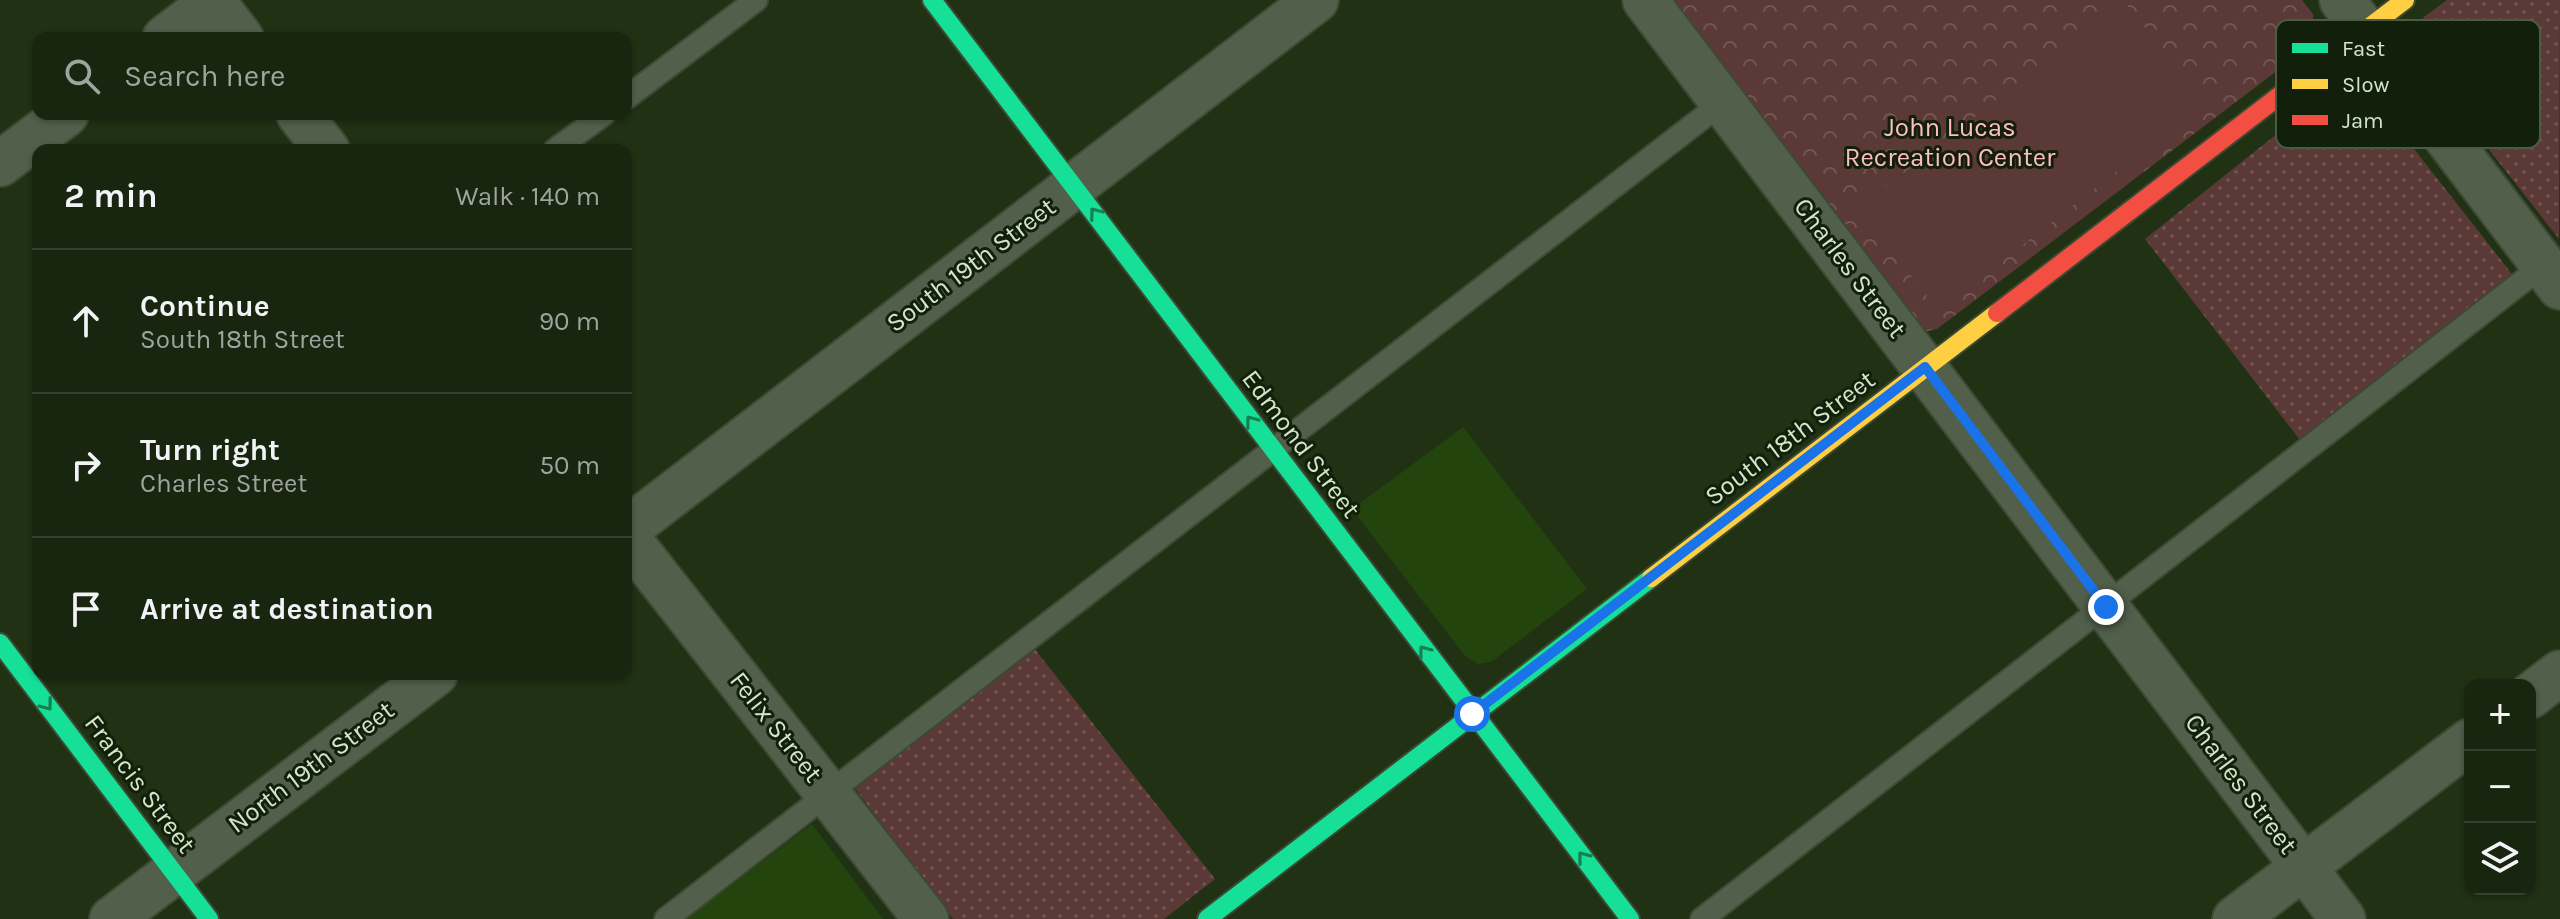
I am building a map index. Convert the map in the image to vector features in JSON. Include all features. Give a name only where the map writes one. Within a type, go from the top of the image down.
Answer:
[{"type":"street","name":"Edmond Street","points":[[932,0],[1630,919]]},
{"type":"street","name":"South 19th Street","points":[[632,525],[1316,0]]},
{"type":"street","name":"Charles Street","points":[[1645,0],[2343,919]]},
{"type":"street","name":"South 18th Street","points":[[2354,15],[2405,0]]},
{"type":"street","points":[[173,32],[213,1],[236,32]]},
{"type":"street","name":"South 18th Street","points":[[1207,919],[1925,367],[2276,79]]},
{"type":"street","points":[[0,164],[58,120]]},
{"type":"street","points":[[304,120],[322,144]]},
{"type":"street","points":[[2459,148],[2554,268]]},
{"type":"street","name":"Felix Street","points":[[632,544],[926,919]]},
{"type":"street","name":"Francis Street","points":[[0,643],[209,919]]},
{"type":"street","points":[[2536,691],[2560,673]]},
{"type":"street","name":"North 19th Street","points":[[112,919],[427,680]]},
{"type":"street","points":[[2235,919],[2464,745]]},
{"type":"lane","points":[[632,93],[756,0]]},
{"type":"lane","points":[[666,919],[1723,102]]},
{"type":"lane","points":[[563,144],[596,120]]},
{"type":"lane","points":[[1702,919],[2106,607],[2554,268]]},
{"type":"shaded area","points":[[1463,427],[1587,589],[1491,662],[1478,664],[1465,656],[1352,509]]},
{"type":"shaded area","points":[[812,824],[883,919],[686,919]]},
{"type":"green space","name":"John Lucas Recreation Center","points":[[1664,0],[2302,0],[2313,14],[2313,20],[2276,20],[2276,72],[1937,329],[1923,332]]},
{"type":"green space","points":[[2123,0],[2204,102],[1939,311],[1858,209]]},
{"type":"green space","points":[[2447,0],[2560,0],[2559,239],[2488,148],[2540,148],[2540,20],[2422,20]]},
{"type":"green space","points":[[2276,135],[2276,148],[2413,148],[2512,274],[2300,440],[2145,239]]},
{"type":"green space","points":[[1034,648],[1215,879],[1164,919],[953,919],[854,787]]},
{"type":"traffic: fast","points":[[932,0],[1630,919]]},
{"type":"traffic: fast","points":[[1207,919],[1651,578]]},
{"type":"traffic: fast","points":[[0,643],[209,919]]},
{"type":"traffic: slow","points":[[2379,20],[2405,0]]},
{"type":"traffic: slow","points":[[1651,578],[1997,313]]},
{"type":"traffic: jam","points":[[1997,313],[2276,98]]},
{"type":"route","points":[[1472,714],[1925,367],[2106,607]]}]
